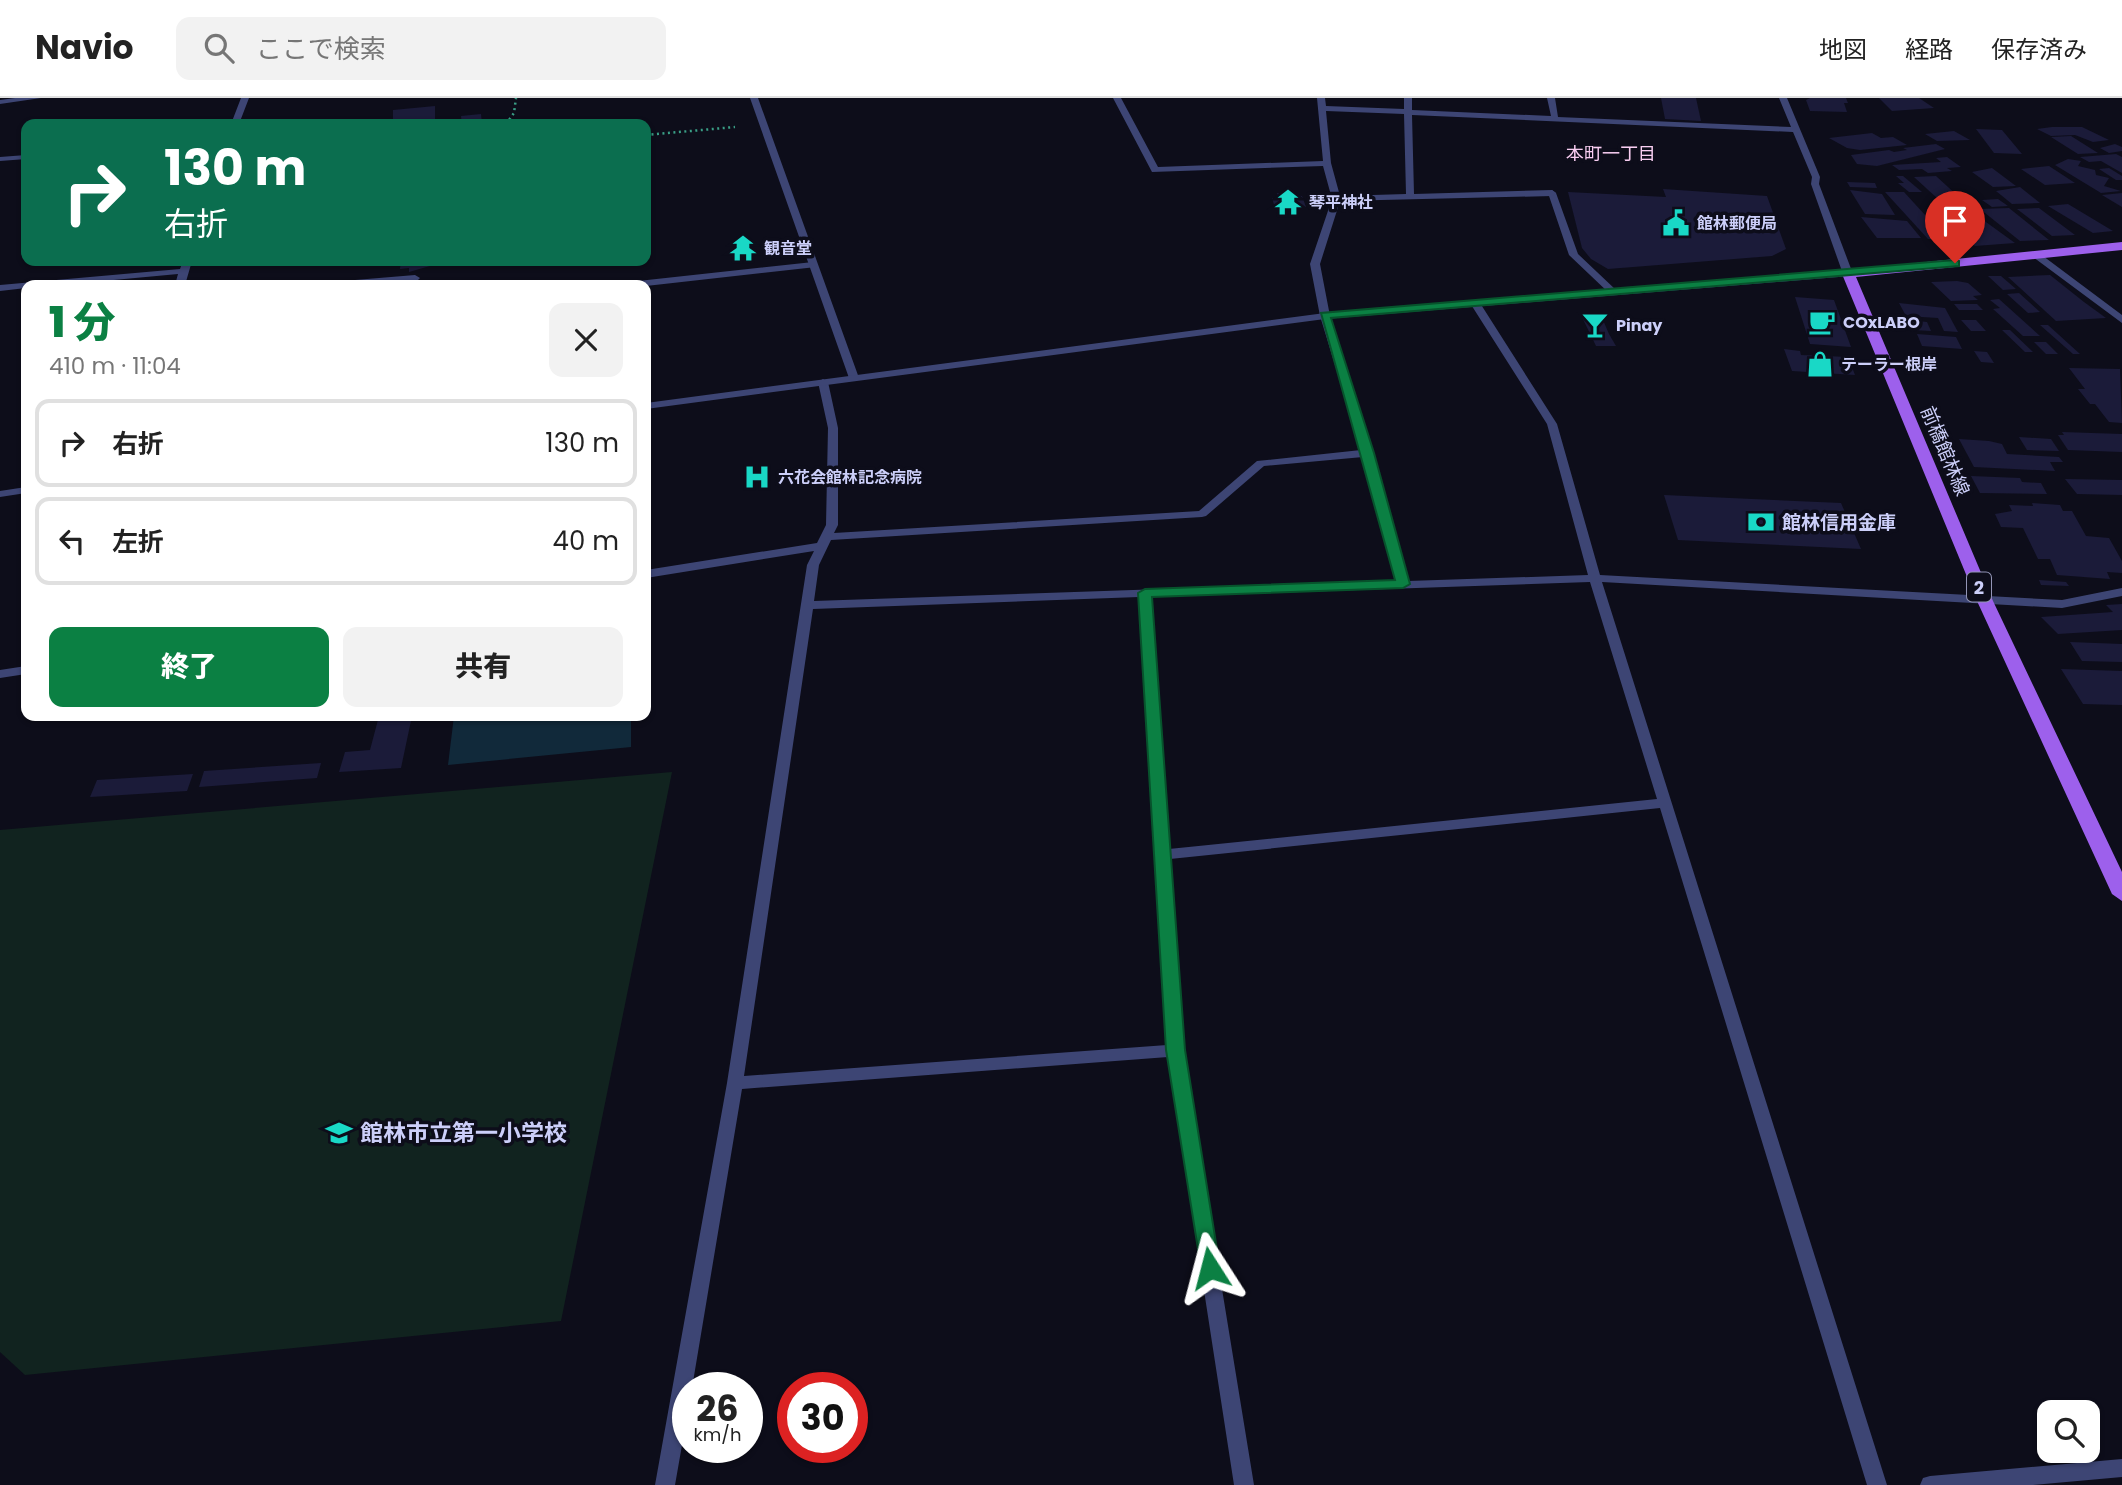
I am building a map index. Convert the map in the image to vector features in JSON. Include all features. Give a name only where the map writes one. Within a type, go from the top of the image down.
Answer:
[{"type":"main road","points":[[1848,274],[2122,246]]},
{"type":"main road","name":"前橋館林線","points":[[1848,274],[1985,601],[2122,894]]},
{"type":"street","points":[[0,102],[37,98]]},
{"type":"street","points":[[237,119],[245,98]]},
{"type":"street","points":[[754,98],[854,378]]},
{"type":"street","points":[[1117,98],[1155,170],[1327,163]]},
{"type":"street","points":[[1408,98],[1410,197]]},
{"type":"street","points":[[1551,98],[1555,119]]},
{"type":"street","points":[[651,405],[1325,316],[1848,274],[1783,98]]},
{"type":"street","points":[[1403,584],[1325,316],[1315,264],[1336,199],[1327,163],[1321,103],[1410,112],[1797,130]]},
{"type":"street","points":[[0,159],[21,157]]},
{"type":"street","points":[[1336,199],[1552,193],[1574,255],[1613,292]]},
{"type":"street","points":[[2036,255],[2122,320]]},
{"type":"street","points":[[651,283],[813,265]]},
{"type":"street","points":[[68,280],[186,266]]},
{"type":"street","points":[[0,288],[21,286]]},
{"type":"street","points":[[1475,303],[1552,424],[1595,578],[1877,1485]]},
{"type":"street","points":[[665,1485],[735,1083],[813,565],[832,524],[833,428],[823,382]]},
{"type":"street","points":[[651,573],[824,542],[1202,514],[1261,463],[1367,453]]},
{"type":"street","points":[[0,494],[21,492]]},
{"type":"street","points":[[808,605],[1595,578],[2062,604],[2122,592]]},
{"type":"street","points":[[1145,593],[1175,1050],[1244,1485]]},
{"type":"street","points":[[0,674],[21,671]]},
{"type":"street","points":[[1162,855],[1665,803]]},
{"type":"street","points":[[735,1083],[1175,1050]]},
{"type":"street","points":[[1930,1485],[2122,1468]]},
{"type":"path","points":[[509,119],[516,98]]},
{"type":"path","points":[[651,135],[764,125]]},
{"type":"green space","name":"館林市立第一小学校","points":[[672,772],[561,1321],[25,1375],[0,1352],[0,830]]},
{"type":"water","points":[[453,721],[631,721],[631,747],[448,765]]},
{"type":"building","points":[[1661,98],[1696,98],[1701,121],[1665,119]]},
{"type":"building","points":[[1846,98],[1848,103],[1844,103],[1847,112],[1810,111],[1806,100]]},
{"type":"building","points":[[1879,98],[1919,98],[1934,108],[1892,111]]},
{"type":"building","points":[[435,106],[435,119],[393,119],[393,110]]},
{"type":"building","points":[[481,114],[482,119],[461,119],[461,116]]},
{"type":"building","points":[[2082,127],[2109,140],[2093,142],[2075,135],[2051,136],[2037,129]]},
{"type":"building","points":[[1976,129],[2002,130],[2022,154],[1994,153]]},
{"type":"building","points":[[1954,131],[1970,140],[1937,141],[1925,134]]},
{"type":"building","points":[[1872,133],[1881,138],[1893,137],[1907,145],[1860,150],[1847,148],[1829,138]]},
{"type":"building","points":[[2071,136],[2098,153],[2078,154],[2051,137]]},
{"type":"building","points":[[1936,144],[1945,149],[1877,166],[1857,164],[1851,155],[1889,150],[1894,152],[1907,150],[1903,148]]},
{"type":"building","points":[[2115,144],[2122,147],[2122,151],[2109,153],[2100,148]]},
{"type":"building","points":[[2116,154],[2122,157],[2122,173],[2101,161],[2089,162],[2080,157]]},
{"type":"building","points":[[1947,157],[1961,167],[1947,168],[1952,171],[1928,173],[1922,169],[1899,170],[1892,165],[1941,162],[1936,158]]},
{"type":"building","points":[[2068,159],[2081,161],[2078,166],[2095,170],[2096,175],[2109,178],[2104,186],[2121,191],[2101,193],[2055,165]]},
{"type":"building","points":[[2049,166],[2075,183],[2045,185],[2021,169]]},
{"type":"building","points":[[1992,168],[2016,186],[1993,187],[1972,172]]},
{"type":"building","points":[[2109,168],[2122,176],[2122,180],[2116,180],[2099,169]]},
{"type":"building","points":[[1896,176],[1903,176],[1922,192],[1909,192],[1898,183],[1904,183]]},
{"type":"building","points":[[1936,176],[1960,198],[1938,199],[1914,177]]},
{"type":"building","points":[[1847,182],[1875,183],[1877,188],[1850,187]]},
{"type":"building","points":[[2020,187],[2040,203],[2012,204],[1996,191]]},
{"type":"building","name":"館林郵便局","points":[[1663,189],[1767,196],[1786,249],[1772,256],[1608,269],[1591,259],[1582,248],[1568,192],[1666,197]]},
{"type":"building","points":[[1850,190],[1882,194],[1895,215],[1865,214]]},
{"type":"building","points":[[1885,192],[1904,192],[1947,239],[1928,239]]},
{"type":"building","name":"琴平神社","points":[[1277,193],[1302,196],[1306,207],[1297,207],[1298,210],[1275,208],[1272,198],[1278,198]]},
{"type":"building","points":[[2122,193],[2122,207],[2102,195]]},
{"type":"building","points":[[1998,199],[2008,206],[1992,207],[1982,200]]},
{"type":"building","points":[[1932,203],[1950,203],[1962,214],[1943,214]]},
{"type":"building","points":[[2068,204],[2113,231],[2093,233],[2048,206]]},
{"type":"building","points":[[2009,208],[2049,240],[2020,241],[1980,209]]},
{"type":"building","points":[[2039,208],[2075,235],[2052,236],[2017,209]]},
{"type":"building","points":[[1861,217],[1907,221],[1921,238],[1877,238]]},
{"type":"building","points":[[1979,217],[2015,243],[1975,246],[1954,230],[1962,230],[1951,221]]},
{"type":"building","points":[[400,266],[430,266],[409,272],[409,268],[400,269]]},
{"type":"building","points":[[2050,275],[2106,318],[2056,321],[2008,277]]},
{"type":"building","points":[[1988,276],[2001,276],[2016,289],[2003,290]]},
{"type":"building","points":[[1931,282],[1968,283],[1982,295],[1973,296],[1978,300],[1951,301]]},
{"type":"building","points":[[2019,293],[2040,312],[2028,313],[2007,294]]},
{"type":"building","name":"COxLABO","points":[[1795,297],[1834,300],[1851,347],[1810,344]]},
{"type":"building","points":[[1999,299],[2040,336],[2023,336],[1993,309],[2000,308],[1990,300]]},
{"type":"building","points":[[1899,303],[1945,308],[1958,332],[1944,331],[1938,318],[1906,316]]},
{"type":"building","points":[[1954,304],[1977,304],[1983,310],[1959,310]]},
{"type":"building","name":"Pinay","points":[[1600,313],[1616,346],[1596,346],[1581,315]]},
{"type":"building","points":[[1909,320],[1927,322],[1931,331],[1913,330]]},
{"type":"building","points":[[1961,320],[1976,320],[1986,331],[1971,331]]},
{"type":"building","points":[[2040,325],[2048,325],[2080,354],[2073,354]]},
{"type":"building","points":[[2002,330],[2010,330],[2033,352],[2025,352]]},
{"type":"building","points":[[1917,334],[1956,337],[1962,349],[1922,346]]},
{"type":"building","points":[[2034,342],[2046,342],[2058,354],[2046,354]]},
{"type":"building","name":"テーラー根岸","points":[[1784,349],[1800,351],[1801,355],[1848,357],[1855,375],[1792,371]]},
{"type":"building","points":[[1974,351],[1987,352],[1994,363],[1981,362]]},
{"type":"building","points":[[2069,368],[2120,369],[2122,423],[2109,422],[2095,404],[2090,404],[2078,389],[2085,389]]},
{"type":"building","points":[[2062,432],[2122,434],[2122,452],[2068,450],[2058,435],[2064,435]]},
{"type":"building","points":[[2019,437],[2051,439],[2059,451],[2027,450]]},
{"type":"building","points":[[1959,439],[1989,441],[2002,444],[2007,454],[2059,457],[2063,462],[2050,462],[2055,471],[1974,467]]},
{"type":"building","points":[[1971,476],[2020,478],[2022,482],[2041,483],[2047,494],[1980,493]]},
{"type":"building","points":[[2065,479],[2122,480],[2122,495],[2077,494]]},
{"type":"building","name":"館林信用金庫","points":[[1664,495],[1841,503],[1861,549],[1678,540]]},
{"type":"building","points":[[2032,503],[2060,505],[2063,511],[2072,511],[2086,536],[2109,538],[2122,561],[2122,573],[2107,572],[2110,579],[2057,575],[2050,559],[2038,559],[2023,528],[2001,527],[1995,514],[2012,511],[2009,505],[2033,506]]},
{"type":"building","points":[[2039,580],[2066,582],[2069,586],[2041,585]]},
{"type":"building","points":[[2122,604],[2122,630],[2058,634],[2041,617],[2113,612],[2106,605]]},
{"type":"building","points":[[2070,642],[2122,644],[2122,662],[2082,661]]},
{"type":"building","points":[[2061,669],[2122,671],[2122,705],[2083,704]]},
{"type":"building","points":[[378,721],[411,721],[401,768],[339,772],[345,752],[370,750]]},
{"type":"building","points":[[321,763],[317,778],[199,787],[204,771]]},
{"type":"building","points":[[193,774],[187,791],[90,797],[97,780]]},
{"type":"place","name":"琴平神社","points":[[1288,202]]},
{"type":"place","name":"館林郵便局","points":[[1676,223]]},
{"type":"place","name":"観音堂","points":[[743,248]]},
{"type":"place","name":"COxLABO","points":[[1822,322]]},
{"type":"place","name":"Pinay","points":[[1595,325]]},
{"type":"place","name":"テーラー根岸","points":[[1820,364]]},
{"type":"place","name":"六花会館林記念病院","points":[[757,477]]},
{"type":"place","name":"館林信用金庫","points":[[1761,522]]},
{"type":"place","name":"館林市立第一小学校","points":[[339,1133]]},
{"type":"district","name":"本町一丁目","points":[[1611,153]]},
{"type":"route","points":[[1210,1268],[1175,1050],[1145,593],[1403,584],[1325,316],[1955,263]]}]
